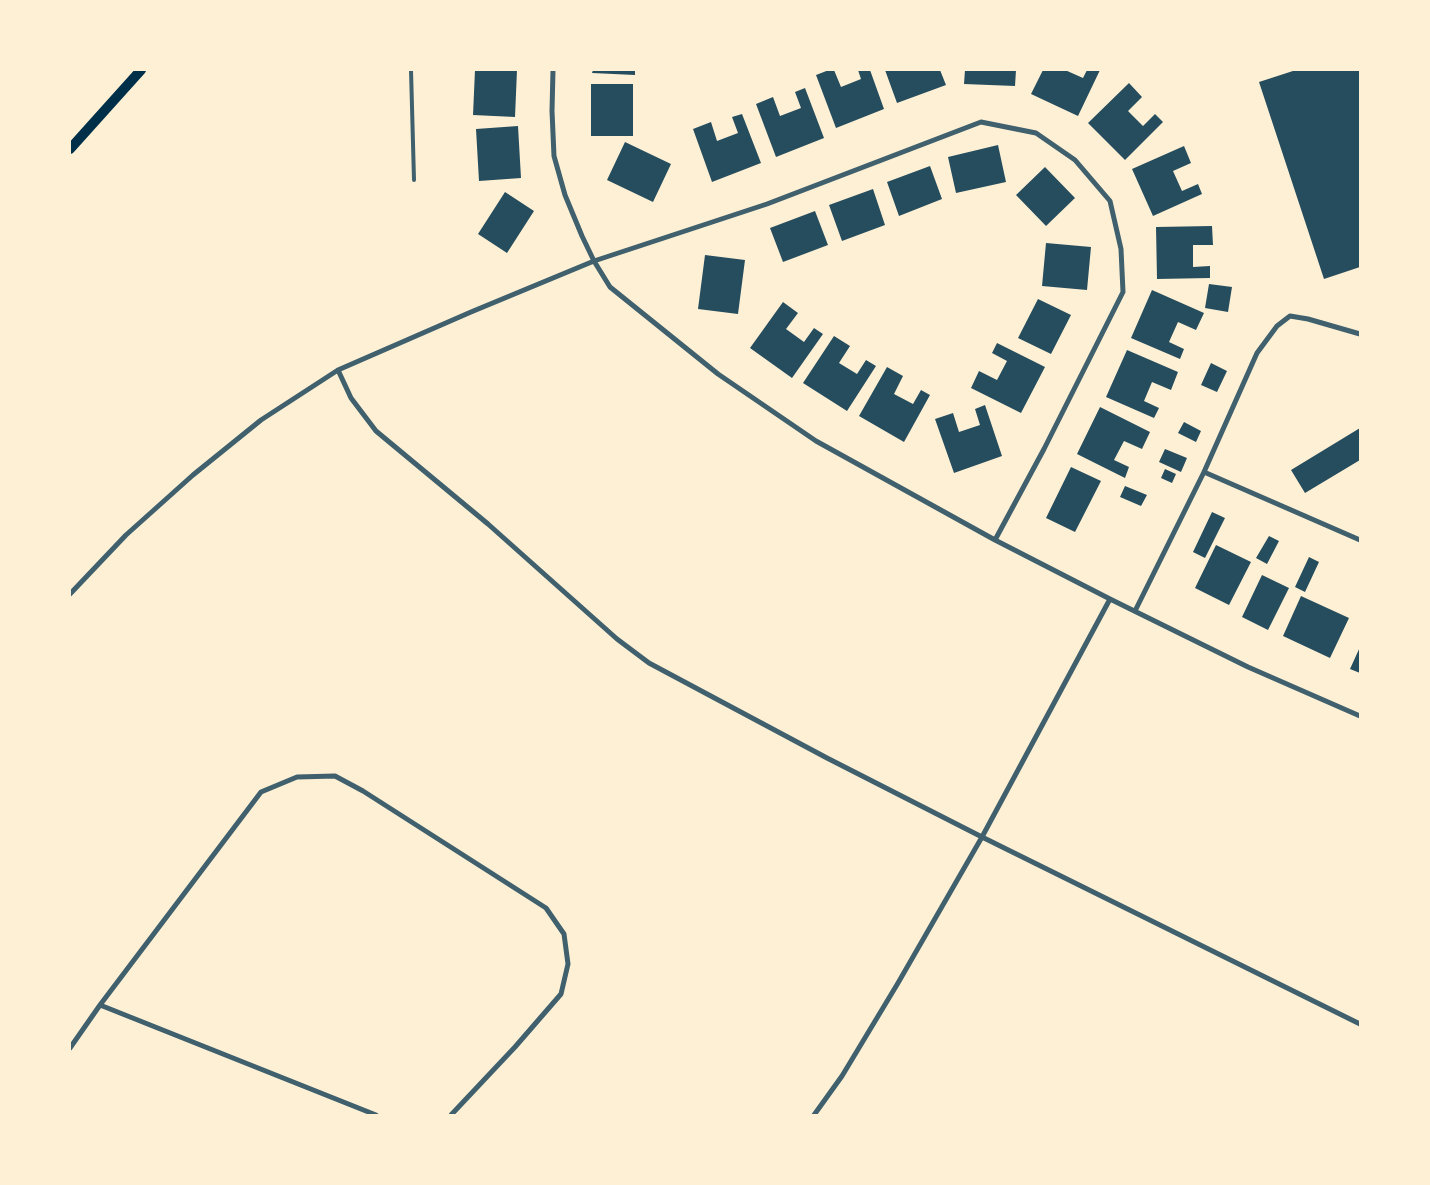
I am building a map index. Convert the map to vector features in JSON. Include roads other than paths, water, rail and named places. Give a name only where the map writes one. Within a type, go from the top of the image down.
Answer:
[{"type":"main road","points":[[70,149],[141,70]]},
{"type":"street","points":[[553,70],[554,156],[565,195],[594,261],[610,288],[718,374],[816,440],[995,540],[1110,599],[1248,667],[1360,716]]},
{"type":"street","points":[[70,594],[126,535],[194,475],[261,420],[338,370],[594,261],[767,204],[981,122],[1036,133],[1075,160],[1110,201],[1121,249],[1123,292],[1048,441],[995,540]]},
{"type":"street","points":[[1136,611],[1204,472],[1257,353],[1277,326],[1290,316],[1308,319],[1333,328],[1360,334]]},
{"type":"street","points":[[338,370],[351,398],[376,431],[488,524],[649,664],[982,837],[1360,1024]]},
{"type":"street","points":[[1204,472],[1360,540]]},
{"type":"street","points":[[814,1115],[842,1076],[982,837],[1110,599]]},
{"type":"street","points":[[70,1048],[100,1005],[260,792],[297,777],[335,776],[364,791],[546,908],[564,934],[568,964],[561,994],[450,1115]]},
{"type":"street","points":[[100,1005],[376,1115]]},
{"type":"lane","points":[[411,70],[414,180]]}]
